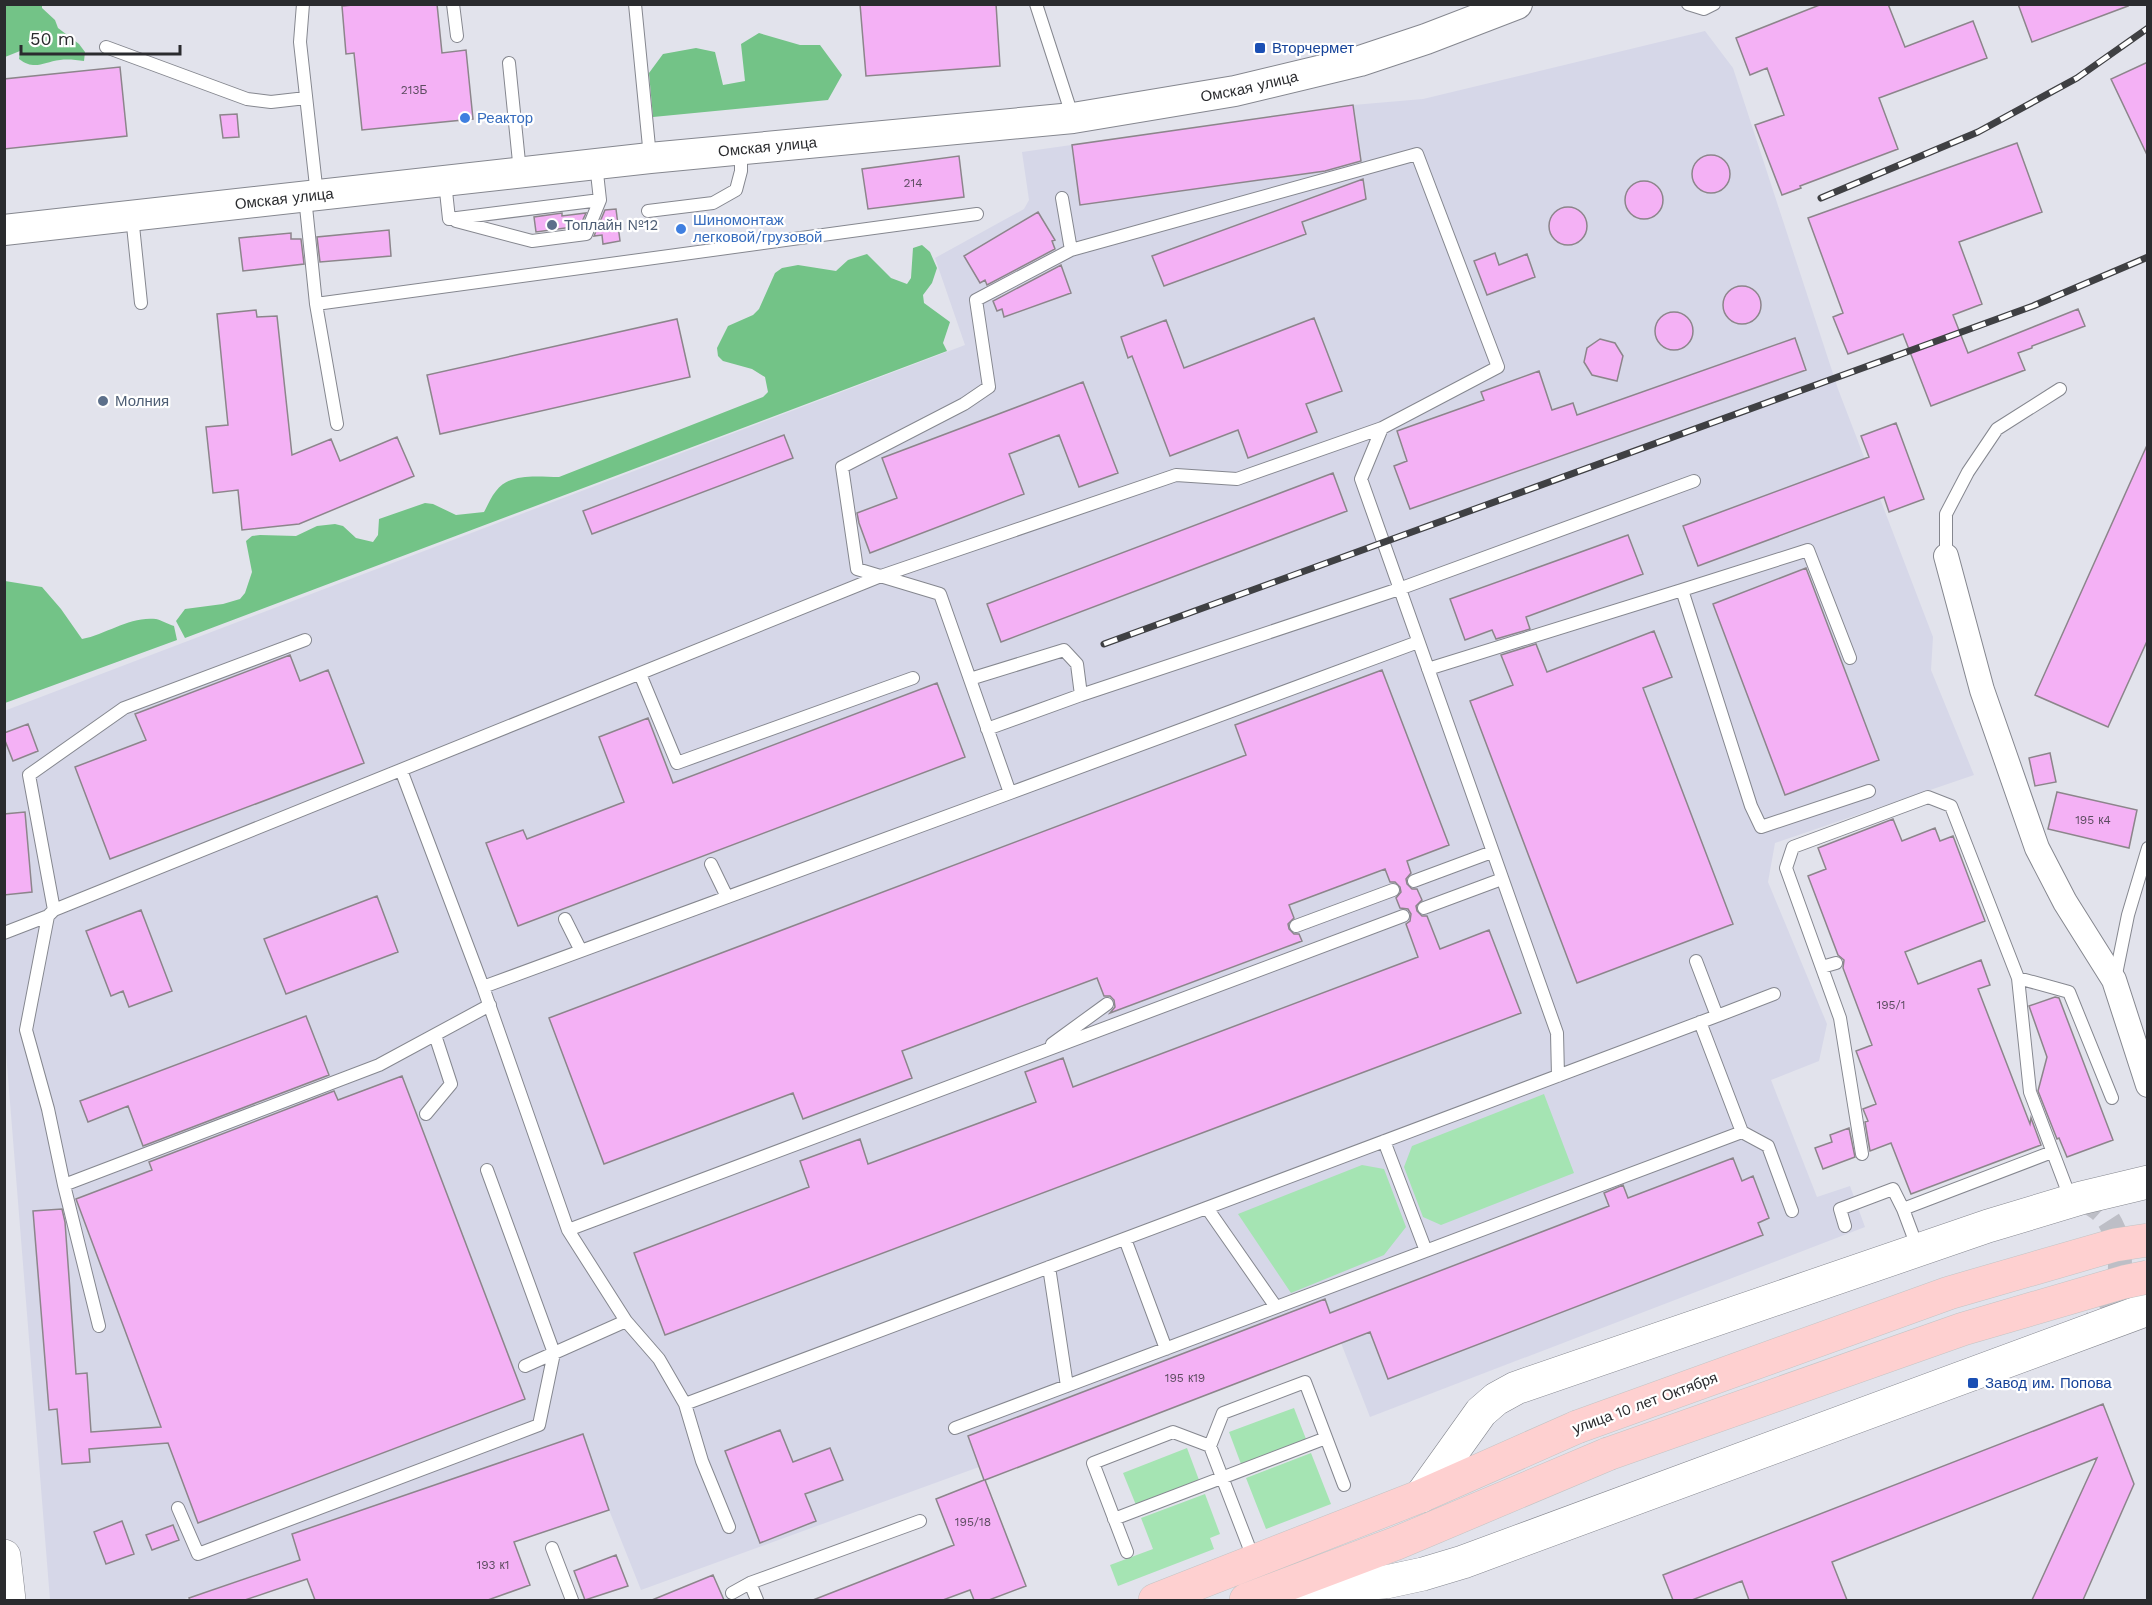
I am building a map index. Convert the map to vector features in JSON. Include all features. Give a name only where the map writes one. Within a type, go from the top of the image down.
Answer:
[{"type":"main road","points":[[1421,1496],[1481,1412],[1496,1399],[1516,1388],[1988,1226],[2071,1201],[2148,1182]]},
{"type":"main road","name":"улица 10 лет Октября","points":[[1155,1600],[1421,1496],[1577,1428],[1949,1293],[2115,1245],[2148,1240]]},
{"type":"main road","points":[[1246,1600],[1397,1543],[1608,1454],[1963,1329],[2124,1282],[2148,1278]]},
{"type":"main road","points":[[1276,1589],[1386,1582],[1423,1574],[1493,1551],[2148,1309]]},
{"type":"main road","points":[[1397,1543],[1397,1559],[1404,1570],[1423,1574]]},
{"type":"main road","points":[[4,1556],[7,1598]]},
{"type":"street","name":"Омская улица","points":[[4,230],[650,158],[1073,117],[1235,91],[1360,61],[1472,13],[1517,4]]},
{"type":"street","points":[[1946,556],[1982,690],[2037,848],[2065,902],[2114,980],[2148,1085]]},
{"type":"lane","points":[[303,4],[300,42],[306,98],[316,304],[337,424]]},
{"type":"lane","points":[[453,4],[457,36]]},
{"type":"lane","points":[[635,4],[650,158]]},
{"type":"lane","points":[[1036,4],[1073,117]]},
{"type":"lane","points":[[1688,4],[1704,9],[1714,4]]},
{"type":"lane","points":[[106,47],[247,99],[272,102],[306,98]]},
{"type":"lane","points":[[509,63],[520,172]]},
{"type":"lane","points":[[648,211],[713,203],[736,190],[741,171],[741,150]]},
{"type":"lane","points":[[4,933],[881,576],[1176,475],[1237,479],[1382,428],[1498,367],[1417,154],[1071,250],[976,300],[988,387],[964,404],[842,467],[857,569],[881,576],[940,594],[1010,793]]},
{"type":"lane","points":[[449,219],[532,242],[586,234],[600,200],[596,164]]},
{"type":"lane","points":[[445,181],[449,219]]},
{"type":"lane","points":[[1062,198],[1071,250]]},
{"type":"lane","points":[[449,219],[600,200]]},
{"type":"lane","points":[[316,304],[977,214]]},
{"type":"lane","points":[[132,215],[141,303]]},
{"type":"lane","points":[[1946,556],[1946,514],[1968,472],[1997,429],[2060,389]]},
{"type":"lane","points":[[1382,428],[1361,479],[1557,1033],[1558,1076]]},
{"type":"lane","points":[[987,729],[1081,695],[1399,589],[1694,481]]},
{"type":"lane","points":[[1428,669],[1808,550],[1850,658]]},
{"type":"lane","points":[[1682,590],[1751,806],[1761,827],[1869,791]]},
{"type":"lane","points":[[99,1326],[64,1185],[48,1109],[26,1030],[51,913],[29,775],[124,708],[305,640]]},
{"type":"lane","points":[[483,987],[1418,642]]},
{"type":"lane","points":[[970,679],[1064,650],[1077,664],[1081,695]]},
{"type":"lane","points":[[640,674],[677,763],[913,678]]},
{"type":"lane","points":[[401,770],[490,1005],[568,1230],[626,1321],[659,1359],[684,1404],[702,1461],[729,1527]]},
{"type":"lane","points":[[1862,1154],[1840,1018],[1786,868],[1793,847],[1928,797],[1951,806],[2018,978],[2030,1092],[2071,1201]]},
{"type":"lane","points":[[2114,980],[2128,915],[2148,848]]},
{"type":"lane","points":[[1414,881],[1492,852]]},
{"type":"lane","points":[[711,864],[727,897]]},
{"type":"lane","points":[[1424,908],[1502,879]]},
{"type":"lane","points":[[1296,926],[1393,890]]},
{"type":"lane","points":[[568,1230],[1403,916]]},
{"type":"lane","points":[[565,919],[581,951]]},
{"type":"lane","points":[[1696,961],[1717,1016]]},
{"type":"lane","points":[[1822,967],[1836,963]]},
{"type":"lane","points":[[2018,978],[2069,993],[2112,1098]]},
{"type":"lane","points":[[684,1404],[1774,994]]},
{"type":"lane","points":[[1039,1053],[1107,1004]]},
{"type":"lane","points":[[64,1185],[380,1065],[490,1005]]},
{"type":"lane","points":[[1701,1022],[1742,1132],[1768,1146],[1792,1211]]},
{"type":"lane","points":[[426,1114],[451,1084],[435,1035]]},
{"type":"lane","points":[[956,1428],[1742,1132]]},
{"type":"lane","points":[[1384,1141],[1426,1251]]},
{"type":"lane","points":[[1903,1209],[2052,1152]]},
{"type":"lane","points":[[178,1508],[198,1554],[539,1425],[554,1353],[487,1170]]},
{"type":"lane","points":[[1845,1226],[1840,1209],[1893,1189],[1918,1250]]},
{"type":"lane","points":[[1207,1208],[1276,1307]]},
{"type":"lane","points":[[1125,1239],[1166,1349]]},
{"type":"lane","points":[[1048,1267],[1067,1386]]},
{"type":"lane","points":[[525,1366],[626,1321]]},
{"type":"lane","points":[[1254,1561],[1210,1446],[1223,1413],[1305,1382],[1344,1485]]},
{"type":"lane","points":[[1127,1552],[1093,1463],[1173,1432],[1210,1446]]},
{"type":"lane","points":[[1114,1519],[1326,1438]]},
{"type":"lane","points":[[732,1593],[750,1583],[920,1521]]},
{"type":"lane","points":[[552,1548],[572,1600]]},
{"type":"lane","points":[[750,1583],[757,1600]]},
{"type":"shaded area","points":[[1705,31],[1733,68],[1838,389],[1933,637],[1931,670],[1974,775],[1775,843],[1768,882],[1827,1024],[1819,1061],[1771,1080],[1817,1197],[1850,1186],[1865,1227],[1370,1417],[1341,1343],[979,1467],[641,1590],[609,1510],[344,1600],[315,1600],[300,1560],[181,1600],[50,1600],[5,1040],[4,711],[965,345],[935,258],[1024,209],[1029,200],[1022,152],[1353,105],[1423,99]]},
{"type":"green space","points":[[5,4],[42,5],[42,8],[55,20],[58,28],[79,44],[85,52],[84,61],[63,60],[35,65],[19,59],[20,51],[5,57]]},
{"type":"green space","points":[[759,33],[800,45],[820,45],[842,75],[828,100],[653,117],[649,73],[663,54],[696,48],[715,52],[723,85],[745,81],[741,44]]},
{"type":"green space","points":[[922,245],[930,252],[937,268],[932,283],[923,295],[924,303],[950,322],[943,343],[947,351],[185,638],[176,621],[185,609],[223,604],[240,599],[245,593],[252,572],[246,541],[252,536],[296,536],[317,526],[335,524],[343,526],[356,538],[373,542],[378,535],[379,519],[425,503],[433,504],[456,515],[484,512],[496,491],[509,481],[534,476],[559,477],[763,397],[768,392],[765,377],[752,369],[723,361],[718,356],[717,348],[728,326],[753,315],[759,309],[775,273],[782,268],[798,265],[836,271],[848,260],[867,254],[891,278],[907,284],[911,278],[913,248]]},
{"type":"green space","points":[[5,581],[42,587],[82,639],[146,619],[158,620],[174,626],[177,640],[5,703]]},
{"type":"green space","points":[[1544,1094],[1574,1173],[1441,1225],[1423,1217],[1404,1167],[1412,1146]]},
{"type":"green space","points":[[1362,1165],[1384,1169],[1406,1227],[1384,1255],[1291,1293],[1238,1214]]},
{"type":"green space","points":[[1294,1408],[1306,1439],[1241,1464],[1229,1432]]},
{"type":"green space","points":[[1187,1448],[1199,1480],[1136,1505],[1123,1473]]},
{"type":"green space","points":[[1311,1453],[1331,1504],[1266,1529],[1246,1478]]},
{"type":"green space","points":[[1205,1494],[1220,1534],[1210,1538],[1214,1549],[1118,1586],[1110,1565],[1153,1549],[1141,1518]]},
{"type":"building","points":[[437,4],[442,53],[466,50],[473,119],[362,130],[354,53],[346,54],[342,6]]},
{"type":"building","points":[[860,4],[996,4],[1000,66],[866,76]]},
{"type":"building","points":[[1822,4],[1888,4],[1905,47],[1973,21],[1987,58],[1879,98],[1898,149],[1782,195],[1755,125],[1784,115],[1767,68],[1750,75],[1736,38]]},
{"type":"building","points":[[2018,4],[2127,4],[2128,6],[2032,42]]},
{"type":"building","points":[[2148,62],[2148,157],[2111,79]]},
{"type":"building","points":[[120,67],[127,136],[4,149],[4,79]]},
{"type":"building","points":[[1353,105],[1361,161],[1325,171],[1080,205],[1072,145]]},
{"type":"building","points":[[237,114],[239,137],[223,138],[220,115]]},
{"type":"building","points":[[2017,143],[2042,212],[1959,242],[1982,304],[1953,315],[1968,353],[2078,309],[2085,326],[2018,353],[2025,370],[1931,406],[1903,334],[1848,354],[1833,317],[1843,313],[1808,218]]},
{"type":"building","points":[[1711,155],[1724,161],[1730,174],[1724,187],[1711,193],[1698,187],[1692,174],[1698,161]]},
{"type":"building","points":[[959,156],[964,197],[868,209],[862,169]]},
{"type":"building","points":[[1363,179],[1366,199],[1302,222],[1306,234],[1164,286],[1152,256]]},
{"type":"building","points":[[1644,181],[1657,187],[1663,200],[1657,213],[1644,219],[1631,213],[1625,200],[1631,187]]},
{"type":"building","points":[[1568,207],[1581,213],[1587,226],[1581,239],[1568,245],[1555,239],[1549,226],[1555,213]]},
{"type":"building","points":[[616,209],[620,241],[603,244],[602,235],[594,236],[605,210]]},
{"type":"building","points":[[1038,212],[1055,240],[1052,241],[1055,249],[987,285],[985,280],[980,283],[964,256]]},
{"type":"building","points":[[562,213],[562,216],[586,213],[580,226],[536,232],[534,217]]},
{"type":"building","points":[[389,230],[391,256],[320,262],[317,237]]},
{"type":"building","points":[[291,233],[291,239],[301,239],[304,264],[243,271],[239,238]]},
{"type":"building","points":[[1495,253],[1499,265],[1527,254],[1535,277],[1487,295],[1474,261]]},
{"type":"building","points":[[1061,265],[1071,293],[1004,317],[1002,309],[997,311],[993,301]]},
{"type":"building","points":[[1742,286],[1755,292],[1761,305],[1755,318],[1742,324],[1729,318],[1723,305],[1729,292]]},
{"type":"building","points":[[256,310],[257,317],[277,316],[292,455],[331,439],[340,461],[397,437],[414,476],[299,524],[242,530],[238,490],[213,493],[206,427],[228,425],[217,314]]},
{"type":"building","points":[[1674,312],[1687,318],[1693,331],[1687,344],[1674,350],[1661,344],[1655,331],[1661,318]]},
{"type":"building","points":[[1314,318],[1342,391],[1306,404],[1317,432],[1248,458],[1238,430],[1170,456],[1132,356],[1128,358],[1121,337],[1166,320],[1184,368]]},
{"type":"building","points":[[677,319],[690,377],[440,434],[427,375]]},
{"type":"building","points":[[1795,338],[1806,370],[1410,509],[1394,466],[1407,461],[1397,431],[1484,400],[1481,392],[1539,371],[1552,410],[1573,403],[1577,415]]},
{"type":"building","points":[[1600,339],[1615,343],[1623,356],[1617,381],[1592,375],[1584,362],[1587,348]]},
{"type":"building","points":[[1083,382],[1118,473],[1079,487],[1059,435],[1009,454],[1024,494],[870,553],[857,513],[897,498],[882,458]]},
{"type":"building","points":[[1896,423],[1924,499],[1889,512],[1884,497],[1698,566],[1683,526],[1869,457],[1861,436]]},
{"type":"building","points":[[784,435],[793,458],[592,534],[583,511]]},
{"type":"building","points":[[2148,443],[2148,639],[2108,727],[2035,695]]},
{"type":"building","points":[[1333,473],[1347,511],[1001,642],[987,604]]},
{"type":"building","points":[[1628,535],[1643,574],[1526,617],[1530,629],[1496,639],[1492,630],[1465,640],[1450,599]]},
{"type":"building","points":[[1806,568],[1879,760],[1785,795],[1713,604]]},
{"type":"building","points":[[1654,631],[1672,677],[1643,688],[1733,924],[1577,983],[1470,701],[1513,685],[1501,655],[1536,644],[1547,672]]},
{"type":"building","points":[[290,655],[300,681],[328,670],[364,763],[110,859],[75,767],[146,740],[135,714]]},
{"type":"building","points":[[1382,670],[1449,845],[1407,861],[1411,873],[1406,879],[1407,884],[1412,889],[1417,889],[1422,900],[1416,906],[1417,911],[1422,916],[1427,916],[1440,949],[1489,930],[1521,1013],[665,1335],[634,1253],[809,1187],[800,1161],[860,1139],[868,1164],[1036,1102],[1025,1072],[1063,1058],[1073,1087],[1418,957],[1406,924],[1410,921],[1411,914],[1408,909],[1400,908],[1396,898],[1401,892],[1400,887],[1395,882],[1390,882],[1385,869],[1289,905],[1294,918],[1288,924],[1289,929],[1294,934],[1299,934],[1302,941],[1110,1013],[1115,1007],[1114,1000],[1110,996],[1104,996],[1097,978],[902,1051],[912,1078],[803,1119],[793,1093],[604,1164],[549,1018],[1246,755],[1235,725]]},
{"type":"building","points":[[937,683],[965,757],[518,926],[486,843],[523,830],[527,839],[624,802],[599,737],[648,718],[673,783]]},
{"type":"building","points":[[28,724],[38,751],[13,761],[4,733]]},
{"type":"building","points":[[2050,753],[2056,782],[2035,786],[2029,758]]},
{"type":"building","points":[[2057,792],[2137,810],[2129,848],[2048,829]]},
{"type":"building","points":[[25,812],[32,892],[4,895],[4,814]]},
{"type":"building","points":[[1893,819],[1902,841],[1935,828],[1940,841],[1953,836],[1985,921],[1905,952],[1918,984],[1981,960],[1990,985],[1978,989],[2030,1124],[2031,1118],[2041,1145],[1911,1194],[1891,1143],[1870,1151],[1865,1122],[1868,1121],[1863,1109],[1876,1104],[1856,1051],[1872,1045],[1843,968],[1844,960],[1838,955],[1808,876],[1826,869],[1818,848]]},
{"type":"building","points":[[377,896],[398,952],[286,994],[264,939]]},
{"type":"building","points":[[141,910],[172,991],[129,1007],[123,991],[111,996],[86,931]]},
{"type":"building","points":[[2055,997],[2059,998],[2113,1140],[2067,1157],[2059,1138],[2057,1139],[2038,1091],[2047,1057],[2029,1006]]},
{"type":"building","points":[[306,1016],[329,1075],[143,1146],[128,1106],[88,1122],[80,1101]]},
{"type":"building","points":[[402,1076],[525,1399],[198,1523],[168,1443],[89,1449],[90,1462],[62,1464],[57,1409],[49,1410],[33,1211],[62,1209],[65,1222],[76,1374],[87,1373],[91,1432],[161,1427],[76,1199],[152,1170],[149,1162],[334,1091],[338,1100]]},
{"type":"building","points":[[1849,1128],[1855,1157],[1823,1169],[1815,1148],[1832,1142],[1830,1135]]},
{"type":"building","points":[[1733,1158],[1742,1181],[1753,1176],[1769,1218],[1758,1223],[1763,1235],[1388,1379],[1370,1332],[985,1480],[1026,1586],[989,1600],[974,1600],[970,1590],[943,1600],[813,1600],[954,1545],[936,1499],[984,1480],[968,1436],[1325,1299],[1330,1313],[1609,1206],[1604,1193],[1623,1185],[1628,1198]]},
{"type":"building","points":[[2103,1404],[2134,1484],[2083,1600],[2032,1600],[2097,1458],[1832,1562],[1847,1600],[1749,1600],[1742,1581],[1692,1600],[1673,1600],[1663,1575]]},
{"type":"building","points":[[780,1430],[793,1462],[830,1448],[843,1480],[805,1494],[816,1521],[760,1543],[725,1451]]},
{"type":"building","points":[[583,1434],[609,1510],[514,1542],[530,1585],[488,1600],[315,1600],[307,1579],[245,1600],[190,1600],[189,1598],[300,1560],[292,1534]]},
{"type":"building","points":[[122,1521],[134,1554],[106,1564],[94,1532]]},
{"type":"building","points":[[173,1525],[179,1540],[152,1550],[146,1535]]},
{"type":"building","points":[[616,1555],[628,1586],[585,1600],[574,1571]]},
{"type":"building","points":[[713,1575],[724,1600],[652,1600]]},
{"type":"tunnel","points":[[2081,1198],[2099,1209],[2109,1221],[2117,1240],[2120,1261],[2120,1272],[2114,1295],[2089,1329]]},
{"type":"railway","points":[[1821,198],[1978,132],[2077,78],[2148,28]]},
{"type":"railway","points":[[1104,644],[2033,306],[2148,257]]},
{"type":"place","name":"Вторчермет","points":[[1260,48]]},
{"type":"place","name":"Реактор","points":[[465,118]]},
{"type":"place","name":"Топлайн №12","points":[[552,225]]},
{"type":"place","name":"Шиномонтаж легковой/грузовой","points":[[681,229]]},
{"type":"place","name":"Молния","points":[[103,401]]},
{"type":"place","name":"Завод им. Попова","points":[[1973,1383]]}]
